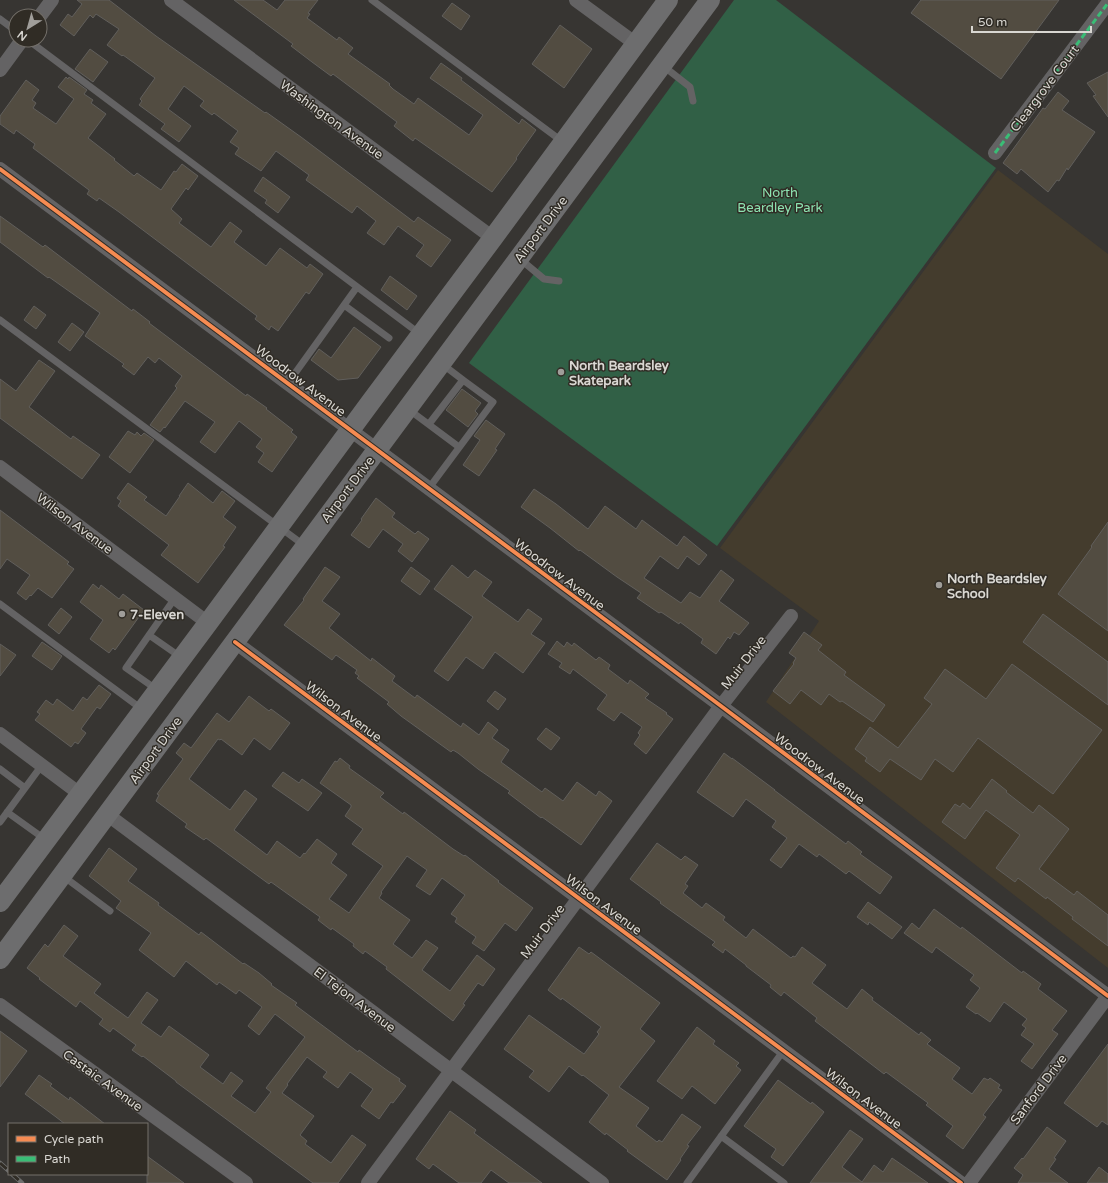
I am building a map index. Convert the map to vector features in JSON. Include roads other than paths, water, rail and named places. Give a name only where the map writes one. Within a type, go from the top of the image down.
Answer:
[{"type":"main road","points":[[0,902],[668,0]]},
{"type":"main road","name":"Airport Drive","points":[[0,959],[108,815],[376,449],[710,0]]},
{"type":"street","name":"Washington Avenue","points":[[171,0],[493,238]]},
{"type":"street","points":[[576,0],[636,44]]},
{"type":"street","name":"Cleargrove Court","points":[[995,153],[1107,8]]},
{"type":"street","points":[[0,70],[16,48]]},
{"type":"street","name":"Woodrow Avenue","points":[[0,169],[1108,996]]},
{"type":"street","name":"Wilson Avenue","points":[[0,467],[208,623]]},
{"type":"street","name":"Muir Drive","points":[[368,1183],[721,706],[791,616]]},
{"type":"street","name":"Wilson Avenue","points":[[235,642],[962,1183]]},
{"type":"street","points":[[0,734],[80,794]]},
{"type":"street","name":"El Tejon Avenue","points":[[108,815],[602,1183]]},
{"type":"street","name":"Sanford Drive","points":[[969,1183],[1108,996]]},
{"type":"street","name":"Castaic Avenue","points":[[0,1005],[246,1183]]},
{"type":"lane","points":[[372,0],[563,142]]},
{"type":"lane","points":[[39,48],[420,335]]},
{"type":"lane","points":[[662,65],[690,87],[693,101]]},
{"type":"lane","points":[[518,258],[544,279],[558,281]]},
{"type":"lane","points":[[288,383],[357,287]]},
{"type":"lane","points":[[344,305],[389,338]]},
{"type":"lane","points":[[0,320],[305,546]]},
{"type":"lane","points":[[429,488],[493,402],[441,363]]},
{"type":"lane","points":[[429,424],[463,380]]},
{"type":"lane","points":[[407,408],[460,447]]},
{"type":"lane","points":[[158,690],[126,668],[175,598]]},
{"type":"lane","points":[[0,604],[143,710]]},
{"type":"lane","points":[[149,635],[182,658]]},
{"type":"lane","points":[[0,822],[42,765]]},
{"type":"lane","points":[[0,769],[25,788]]},
{"type":"lane","points":[[7,812],[46,840]]},
{"type":"lane","points":[[62,875],[110,911]]},
{"type":"lane","points":[[687,1183],[784,1050]]},
{"type":"lane","points":[[721,1136],[784,1183]]},
{"type":"railway","points":[[0,1163],[8,1170]]},
{"type":"railway","points":[[13,1175],[22,1183]]},
{"type":"place","name":"North Beardsley Skatepark","points":[[561,372]]},
{"type":"place","name":"North Beardsley School","points":[[939,585]]},
{"type":"place","name":"7-Eleven","points":[[122,614]]},
{"type":"park label","name":"North Beardley Park","points":[[780,200]]}]
